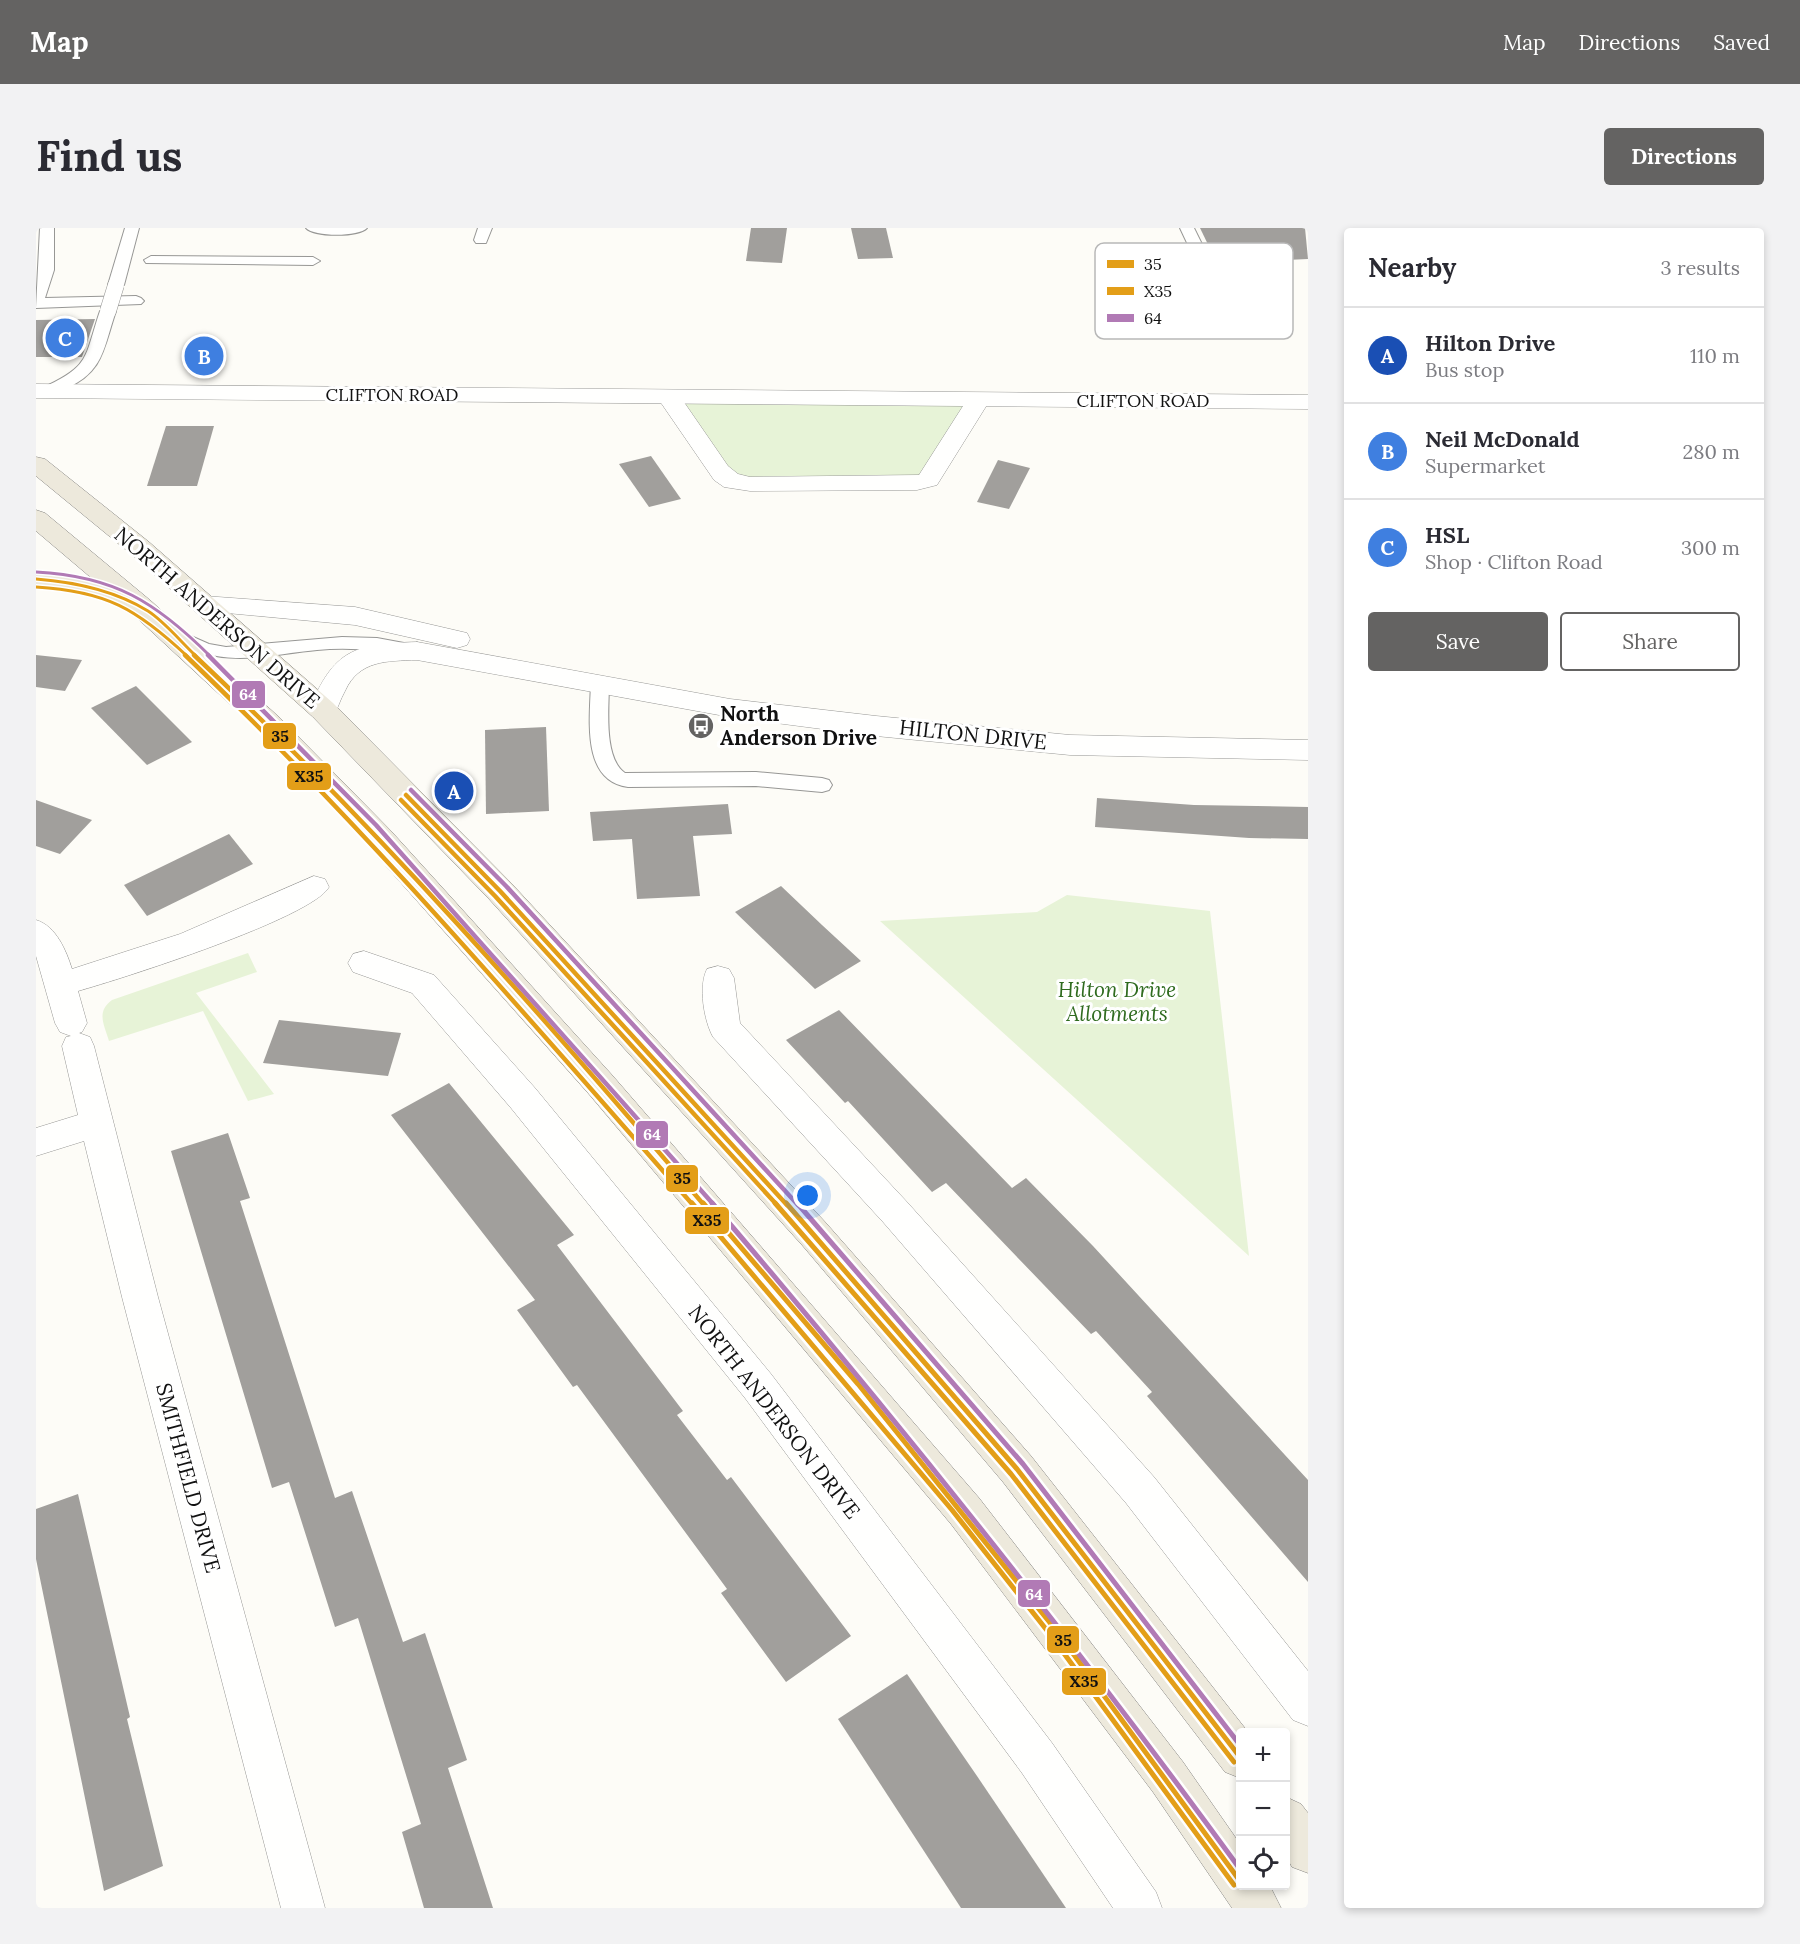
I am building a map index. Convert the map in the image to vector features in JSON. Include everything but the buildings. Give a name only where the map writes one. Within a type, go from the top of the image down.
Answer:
[{"type":"main road","name":"NORTH ANDERSON DRIVE","points":[[36,464],[140,549],[323,710],[500,891],[814,1234],[1017,1469],[1236,1752]]},
{"type":"main road","name":"NORTH ANDERSON DRIVE","points":[[36,518],[174,635],[270,725],[372,831],[608,1094],[965,1511],[1168,1777],[1236,1875]]},
{"type":"main road","points":[[36,544],[100,542],[140,549]]},
{"type":"main road","points":[[36,579],[74,583],[142,607]]},
{"type":"main road","points":[[1290,1825],[1308,1851]]},
{"type":"main road","points":[[1247,1890],[1259,1908]]},
{"type":"street","name":"CLIFTON ROAD","points":[[42,391],[1308,402]]},
{"type":"street","name":"CLIFTON ROAD","points":[[36,412],[65,402],[116,393]]},
{"type":"street","points":[[669,397],[719,471],[736,483],[750,484],[917,483],[928,480],[978,400]]},
{"type":"street","name":"HILTON DRIVE","points":[[204,604],[246,609],[320,612],[375,620],[502,652],[534,671]]},
{"type":"street","name":"HILTON DRIVE","points":[[323,710],[338,675],[348,663],[371,654],[417,651],[730,708],[1070,745],[1308,750]]},
{"type":"street","points":[[62,984],[192,943],[266,912],[314,887]]},
{"type":"street","name":"SMITHFIELD DRIVE","points":[[38,933],[52,955],[62,984],[140,1297],[303,1908]]},
{"type":"street","name":"NORTH ANDERSON DRIVE","points":[[364,963],[423,984],[530,1107],[765,1396],[1037,1758],[1140,1908]]},
{"type":"street","points":[[718,978],[724,1028],[896,1212],[1140,1490],[1308,1705]]},
{"type":"street","points":[[36,1142],[97,1123]]},
{"type":"lane","points":[[47,228],[47,270],[36,302],[136,301]]},
{"type":"lane","points":[[42,391],[77,378],[90,367],[132,228]]},
{"type":"lane","points":[[314,228],[339,230],[360,228]]},
{"type":"lane","points":[[1187,228],[1194,243]]},
{"type":"lane","points":[[151,260],[313,261]]},
{"type":"lane","points":[[174,635],[213,651],[258,653],[316,644],[369,643],[417,651]]},
{"type":"lane","points":[[600,683],[600,742],[613,773],[625,781],[696,777],[796,781],[822,785]]},
{"type":"green space","points":[[669,397],[978,400],[928,480],[736,483]]},
{"type":"green space","name":"Hilton Drive Allotments","points":[[1067,895],[1210,911],[1249,1256],[880,921],[1037,912]]},
{"type":"green space","points":[[248,953],[257,972],[196,993],[274,1094],[248,1101],[203,1011],[109,1041],[103,1014],[104,1009],[112,1000]]},
{"type":"transit line","name":"64","points":[[36,572],[83,577],[98,581],[128,592],[155,607],[189,636],[276,721],[376,825],[603,1078],[793,1297],[886,1409],[1067,1636],[1236,1864]]},
{"type":"transit line","name":"35","points":[[36,579],[62,581],[103,590],[149,612],[274,730],[389,850],[654,1146],[858,1384],[1055,1629],[1236,1876]]},
{"type":"transit line","name":"X35","points":[[36,587],[67,590],[98,597],[127,608],[154,625],[269,735],[384,855],[751,1270],[952,1510],[1049,1633],[1234,1885]]},
{"type":"transit line","name":"64","points":[[411,790],[506,886],[820,1229],[1023,1464],[1236,1740]]},
{"type":"transit line","name":"35","points":[[406,795],[500,891],[814,1234],[1017,1469],[1236,1752]]},
{"type":"transit line","name":"X35","points":[[401,800],[495,896],[808,1239],[1011,1474],[1234,1762]]},
{"type":"place","name":"HSL","points":[[65,338]]},
{"type":"place","name":"Neil McDonald","points":[[204,356]]},
{"type":"place","name":"North Anderson Drive","points":[[701,726]]},
{"type":"place","name":"Hilton Drive","points":[[454,791]]}]
